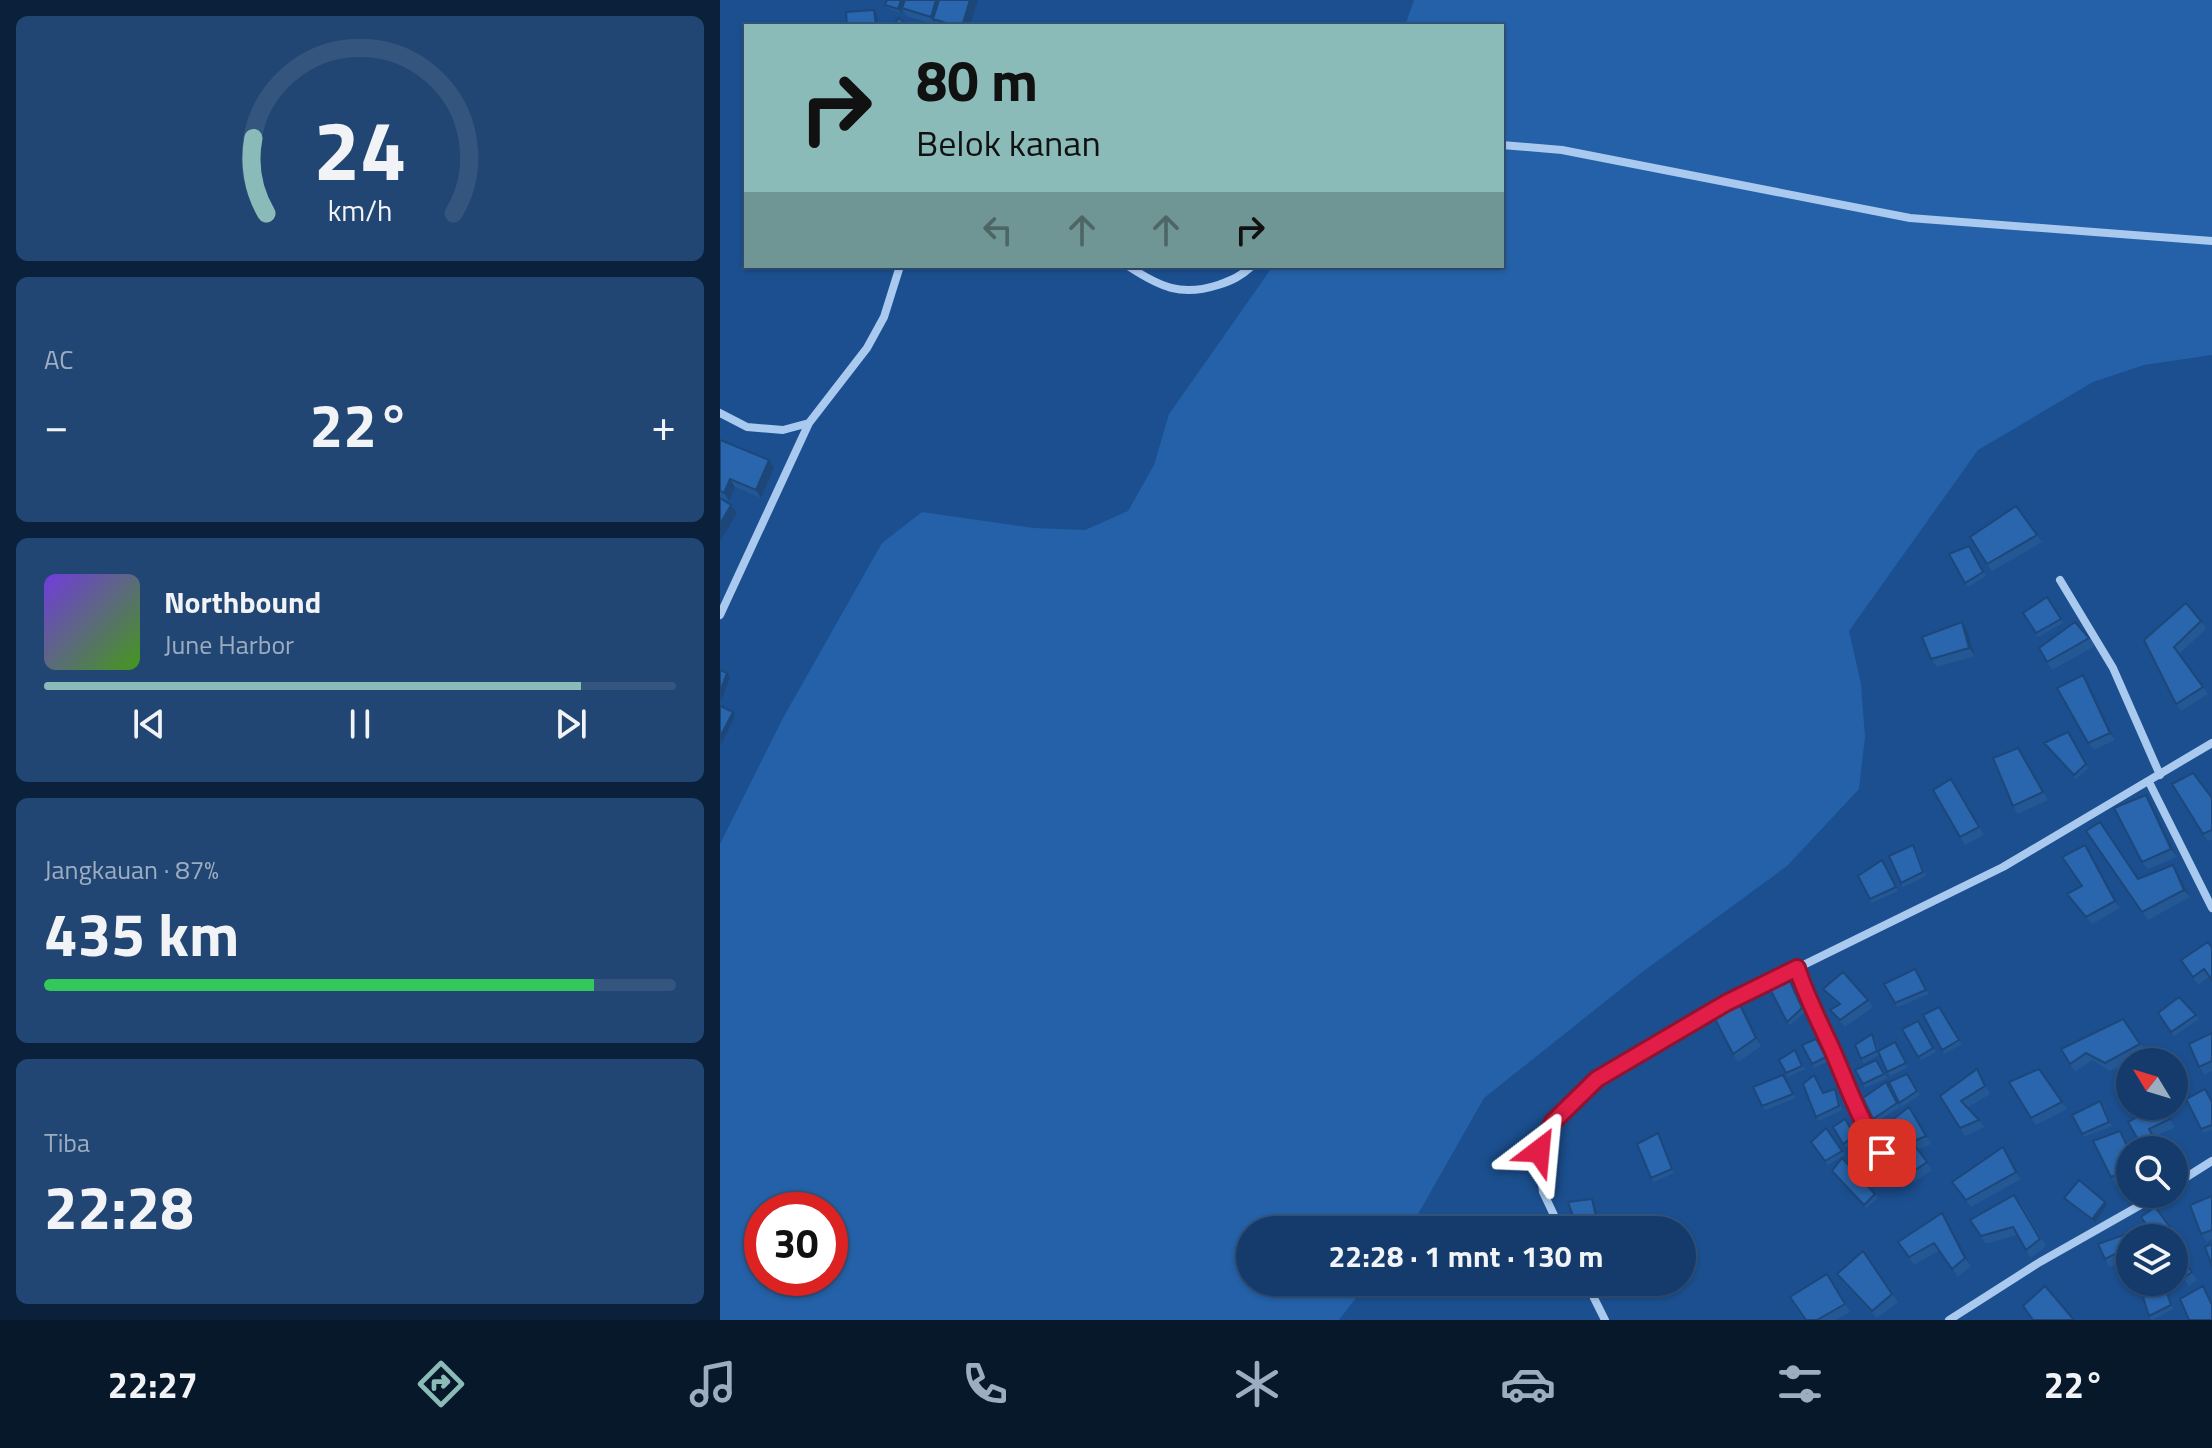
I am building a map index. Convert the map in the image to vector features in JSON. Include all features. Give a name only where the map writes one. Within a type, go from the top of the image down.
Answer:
[{"type":"street","points":[[1504,145],[1562,150],[1910,218],[2212,241]]},
{"type":"street","points":[[720,615],[809,423],[867,348],[884,317],[899,268]]},
{"type":"street","points":[[1131,268],[1148,279],[1178,291],[1200,291],[1239,278],[1250,268]]},
{"type":"street","points":[[720,413],[747,427],[783,430],[809,423]]},
{"type":"street","points":[[2060,580],[2113,668],[2160,775]]},
{"type":"street","points":[[1554,1216],[1543,1192],[1539,1151],[1553,1122],[1597,1079],[1726,1003],[2003,867],[2212,743]]},
{"type":"street","points":[[2149,782],[2212,908]]},
{"type":"street","points":[[1797,968],[1808,1001],[1867,1132],[1898,1174]]},
{"type":"street","points":[[2188,1176],[2212,1161]]},
{"type":"street","points":[[1949,1320],[2040,1262],[2135,1208]]},
{"type":"street","points":[[1593,1296],[1605,1320]]},
{"type":"shaded area","points":[[1414,0],[2212,0],[2212,355],[2144,365],[2093,382],[1978,450],[1849,631],[1861,684],[1865,737],[1859,789],[1787,866],[1641,973],[1484,1098],[1417,1216],[1236,1216],[1236,1296],[1357,1296],[1339,1320],[720,1320],[720,844],[783,718],[882,543],[922,512],[1034,528],[1085,530],[1128,511],[1154,465],[1169,414],[1272,268],[1504,268],[1504,24],[1406,24]]},
{"type":"building","points":[[887,0],[901,0],[898,9],[885,5]]},
{"type":"building","points":[[905,0],[936,0],[931,17],[902,8]]},
{"type":"building","points":[[939,0],[970,0],[963,24],[933,19]]},
{"type":"building","points":[[874,10],[876,24],[847,24],[846,12]]},
{"type":"building","points":[[720,440],[769,460],[756,490],[730,479],[724,493],[720,491]]},
{"type":"building","points":[[720,498],[731,505],[720,524]]},
{"type":"building","points":[[2016,506],[2037,535],[1987,564],[1970,537]]},
{"type":"building","points":[[1969,546],[1983,572],[1965,583],[1949,554]]},
{"type":"building","points":[[2047,597],[2061,619],[2036,633],[2023,613]]},
{"type":"building","points":[[2186,603],[2201,621],[2174,647],[2203,687],[2176,704],[2144,640]]},
{"type":"building","points":[[1962,622],[1969,648],[1931,659],[1922,637]]},
{"type":"building","points":[[2075,622],[2089,638],[2047,662],[2039,648]]},
{"type":"building","points":[[720,670],[727,673],[720,692]]},
{"type":"building","points":[[2083,675],[2110,733],[2088,743],[2057,688]]},
{"type":"building","points":[[720,706],[733,712],[720,737]]},
{"type":"building","points":[[2068,732],[2086,764],[2074,775],[2044,743]]},
{"type":"building","points":[[2018,748],[2043,792],[2013,806],[1993,758]]},
{"type":"building","points":[[2193,773],[2212,798],[2212,830],[2203,834],[2172,784]]},
{"type":"building","points":[[1951,779],[1979,827],[1960,837],[1933,790]]},
{"type":"building","points":[[2146,795],[2171,849],[2142,862],[2114,808]]},
{"type":"building","points":[[2100,822],[2138,879],[2173,865],[2184,890],[2142,912],[2086,831]]},
{"type":"building","points":[[1913,845],[1923,872],[1901,883],[1889,856]]},
{"type":"building","points":[[2085,845],[2115,901],[2086,917],[2067,894],[2082,886],[2062,857]]},
{"type":"building","points":[[1882,860],[1896,887],[1870,899],[1858,876]]},
{"type":"building","points":[[2208,942],[2212,948],[2212,980],[2204,969],[2193,977],[2181,960]]},
{"type":"building","points":[[1915,969],[1926,990],[1895,1003],[1884,984]]},
{"type":"building","points":[[1843,972],[1868,1000],[1840,1020],[1830,1010],[1840,1004],[1823,989]]},
{"type":"building","points":[[1789,979],[1802,1008],[1787,1022],[1770,989]]},
{"type":"building","points":[[2179,997],[2196,1015],[2171,1032],[2158,1013]]},
{"type":"building","points":[[1739,1003],[1756,1038],[1733,1054],[1713,1015]]},
{"type":"building","points":[[1939,1007],[1959,1040],[1942,1050],[1923,1015]]},
{"type":"building","points":[[2123,1019],[2140,1044],[2133,1048],[2116,1048],[2116,1057],[2105,1063],[2086,1053],[2070,1064],[2061,1049]]},
{"type":"building","points":[[1918,1021],[1933,1048],[1918,1057],[1902,1029]]},
{"type":"building","points":[[2212,1033],[2212,1061],[2199,1067],[2189,1044]]},
{"type":"building","points":[[1872,1034],[1877,1051],[1861,1059],[1855,1045]]},
{"type":"building","points":[[1816,1039],[1826,1057],[1812,1064],[1802,1045]]},
{"type":"building","points":[[1895,1042],[1906,1063],[1887,1072],[1878,1051]]},
{"type":"building","points":[[1795,1050],[1802,1066],[1786,1073],[1779,1060]]},
{"type":"building","points":[[1876,1060],[1884,1074],[1863,1084],[1855,1070]]},
{"type":"building","points":[[1977,1069],[1985,1086],[1961,1101],[1979,1120],[1960,1128],[1940,1096]]},
{"type":"building","points":[[2039,1069],[2062,1102],[2031,1118],[2009,1082]]},
{"type":"building","points":[[1907,1074],[1917,1091],[1899,1103],[1889,1082]]},
{"type":"building","points":[[1783,1075],[1793,1094],[1762,1106],[1753,1087]]},
{"type":"building","points":[[1814,1075],[1823,1093],[1835,1089],[1839,1106],[1816,1117],[1803,1084]]},
{"type":"building","points":[[1886,1082],[1897,1103],[1873,1119],[1863,1098]]},
{"type":"building","points":[[2205,1089],[2212,1102],[2212,1125],[2201,1129],[2188,1098]]},
{"type":"building","points":[[2100,1101],[2109,1122],[2082,1134],[2072,1115]]},
{"type":"building","points":[[1909,1107],[1926,1136],[1912,1142],[1927,1162],[1908,1175],[1883,1127]]},
{"type":"building","points":[[1845,1119],[1855,1136],[1843,1144],[1833,1127]]},
{"type":"building","points":[[2168,1120],[2149,1129],[2153,1136],[2136,1136],[2128,1122]]},
{"type":"building","points":[[1826,1128],[1842,1151],[1825,1161],[1811,1142]]},
{"type":"building","points":[[2120,1131],[2122,1136],[2116,1136],[2116,1175],[2111,1177],[2093,1141]]},
{"type":"building","points":[[1658,1133],[1672,1169],[1651,1178],[1637,1144]]},
{"type":"building","points":[[2003,1147],[2016,1172],[1966,1200],[1952,1182]]},
{"type":"building","points":[[1842,1158],[1875,1194],[1864,1205],[1832,1171]]},
{"type":"building","points":[[2079,1180],[2105,1202],[2092,1219],[2064,1198]]},
{"type":"building","points":[[2014,1195],[2040,1239],[2026,1250],[2013,1227],[1981,1236],[1970,1220]]},
{"type":"building","points":[[2212,1196],[2212,1230],[2201,1234],[2190,1205]]},
{"type":"building","points":[[1592,1199],[1596,1216],[1573,1216],[1568,1202]]},
{"type":"building","points":[[2156,1208],[2168,1224],[2146,1224],[2141,1217]]},
{"type":"building","points":[[1942,1213],[1965,1258],[1952,1269],[1934,1243],[1909,1257],[1898,1242]]},
{"type":"building","points":[[2116,1238],[2116,1254],[2105,1259],[2098,1244]]},
{"type":"building","points":[[2212,1244],[2212,1266],[2205,1247]]},
{"type":"building","points":[[1863,1251],[1892,1294],[1872,1311],[1837,1274]]},
{"type":"building","points":[[1827,1274],[1845,1304],[1817,1320],[1806,1320],[1790,1297]]},
{"type":"building","points":[[2045,1286],[2074,1320],[2033,1320],[2023,1306]]},
{"type":"building","points":[[2203,1286],[2212,1305],[2212,1320],[2189,1320],[2180,1299]]},
{"type":"building","points":[[2168,1296],[2171,1305],[2149,1316],[2143,1297]]},
{"type":"route","points":[[1539,1151],[1553,1122],[1597,1079],[1726,1003],[1797,968],[1808,1001],[1867,1132],[1882,1153]]}]
